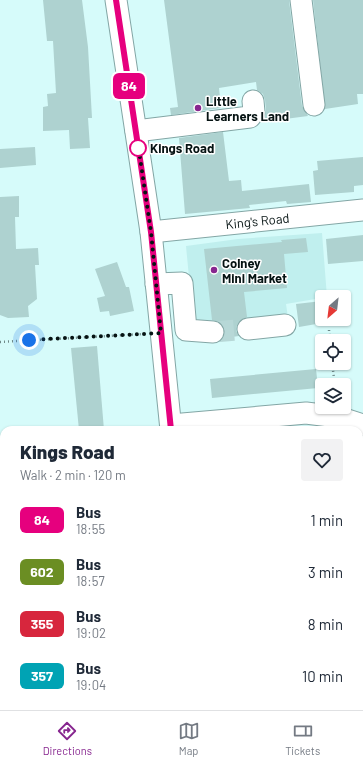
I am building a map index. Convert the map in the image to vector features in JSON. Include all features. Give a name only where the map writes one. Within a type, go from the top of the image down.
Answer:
[{"type":"street","points":[[116,0],[151,232],[171,426]]},
{"type":"street","points":[[301,0],[314,105]]},
{"type":"street","points":[[136,131],[250,118],[254,112],[253,101]]},
{"type":"street","name":"King's Road","points":[[151,232],[363,210]]},
{"type":"street","points":[[156,284],[182,283],[186,330],[213,332]]},
{"type":"street","points":[[248,330],[285,325]]},
{"type":"street","points":[[189,426],[306,413],[338,417],[363,425]]},
{"type":"path","points":[[329,330],[329,334]]},
{"type":"path","points":[[0,342],[161,333]]},
{"type":"shaded area","points":[[322,233],[326,290],[315,290],[315,299],[286,304],[290,331],[195,340],[186,246],[238,239]]},
{"type":"building","points":[[43,0],[82,0],[88,47],[92,118],[88,118],[90,148],[70,149],[69,130],[43,131],[43,107],[48,106],[47,94],[56,93],[53,41],[47,41]]},
{"type":"building","points":[[164,0],[289,0],[302,106],[308,116],[262,122],[266,111],[265,100],[263,94],[257,90],[256,82],[219,88],[221,108],[171,115],[170,108],[178,107]]},
{"type":"building","points":[[313,0],[363,0],[363,94],[357,94],[358,104],[325,109]]},
{"type":"building","points":[[223,132],[229,181],[241,180],[242,191],[309,184],[311,202],[287,204],[286,201],[249,205],[250,208],[185,214],[179,138]]},
{"type":"building","points":[[35,147],[36,165],[0,168],[0,149]]},
{"type":"building","points":[[363,157],[363,185],[354,186],[354,192],[315,195],[313,171],[318,170],[317,161]]},
{"type":"building","points":[[19,196],[19,217],[15,217],[16,249],[38,248],[39,265],[35,265],[37,299],[28,306],[29,317],[8,318],[0,315],[0,197]]},
{"type":"building","points":[[363,235],[363,261],[328,264],[326,239]]},
{"type":"building","points":[[306,238],[308,252],[284,254],[287,288],[244,292],[247,317],[241,320],[237,325],[236,331],[239,336],[223,338],[225,332],[224,326],[219,322],[212,320],[204,249],[282,242],[281,240]]},
{"type":"building","points":[[117,262],[126,287],[129,287],[134,311],[110,316],[109,311],[100,312],[97,298],[105,296],[95,269]]},
{"type":"building","points":[[315,302],[315,324],[299,327],[296,304]]},
{"type":"building","points":[[97,346],[104,426],[79,426],[71,348]]},
{"type":"building","points":[[315,369],[317,378],[315,378],[315,388],[212,398],[210,379]]},
{"type":"tunnel","points":[[213,332],[248,329]]},
{"type":"bus line","name":"84","points":[[116,0],[151,232],[171,426]]},
{"type":"place","name":"Little Learners Land","points":[[198,108]]},
{"type":"place","name":"Kings Road","points":[[138,148]]},
{"type":"place","name":"Colney Mini Market","points":[[214,270]]},
{"type":"route","points":[[29,340],[161,333],[151,232],[138,144],[138,148]]}]
